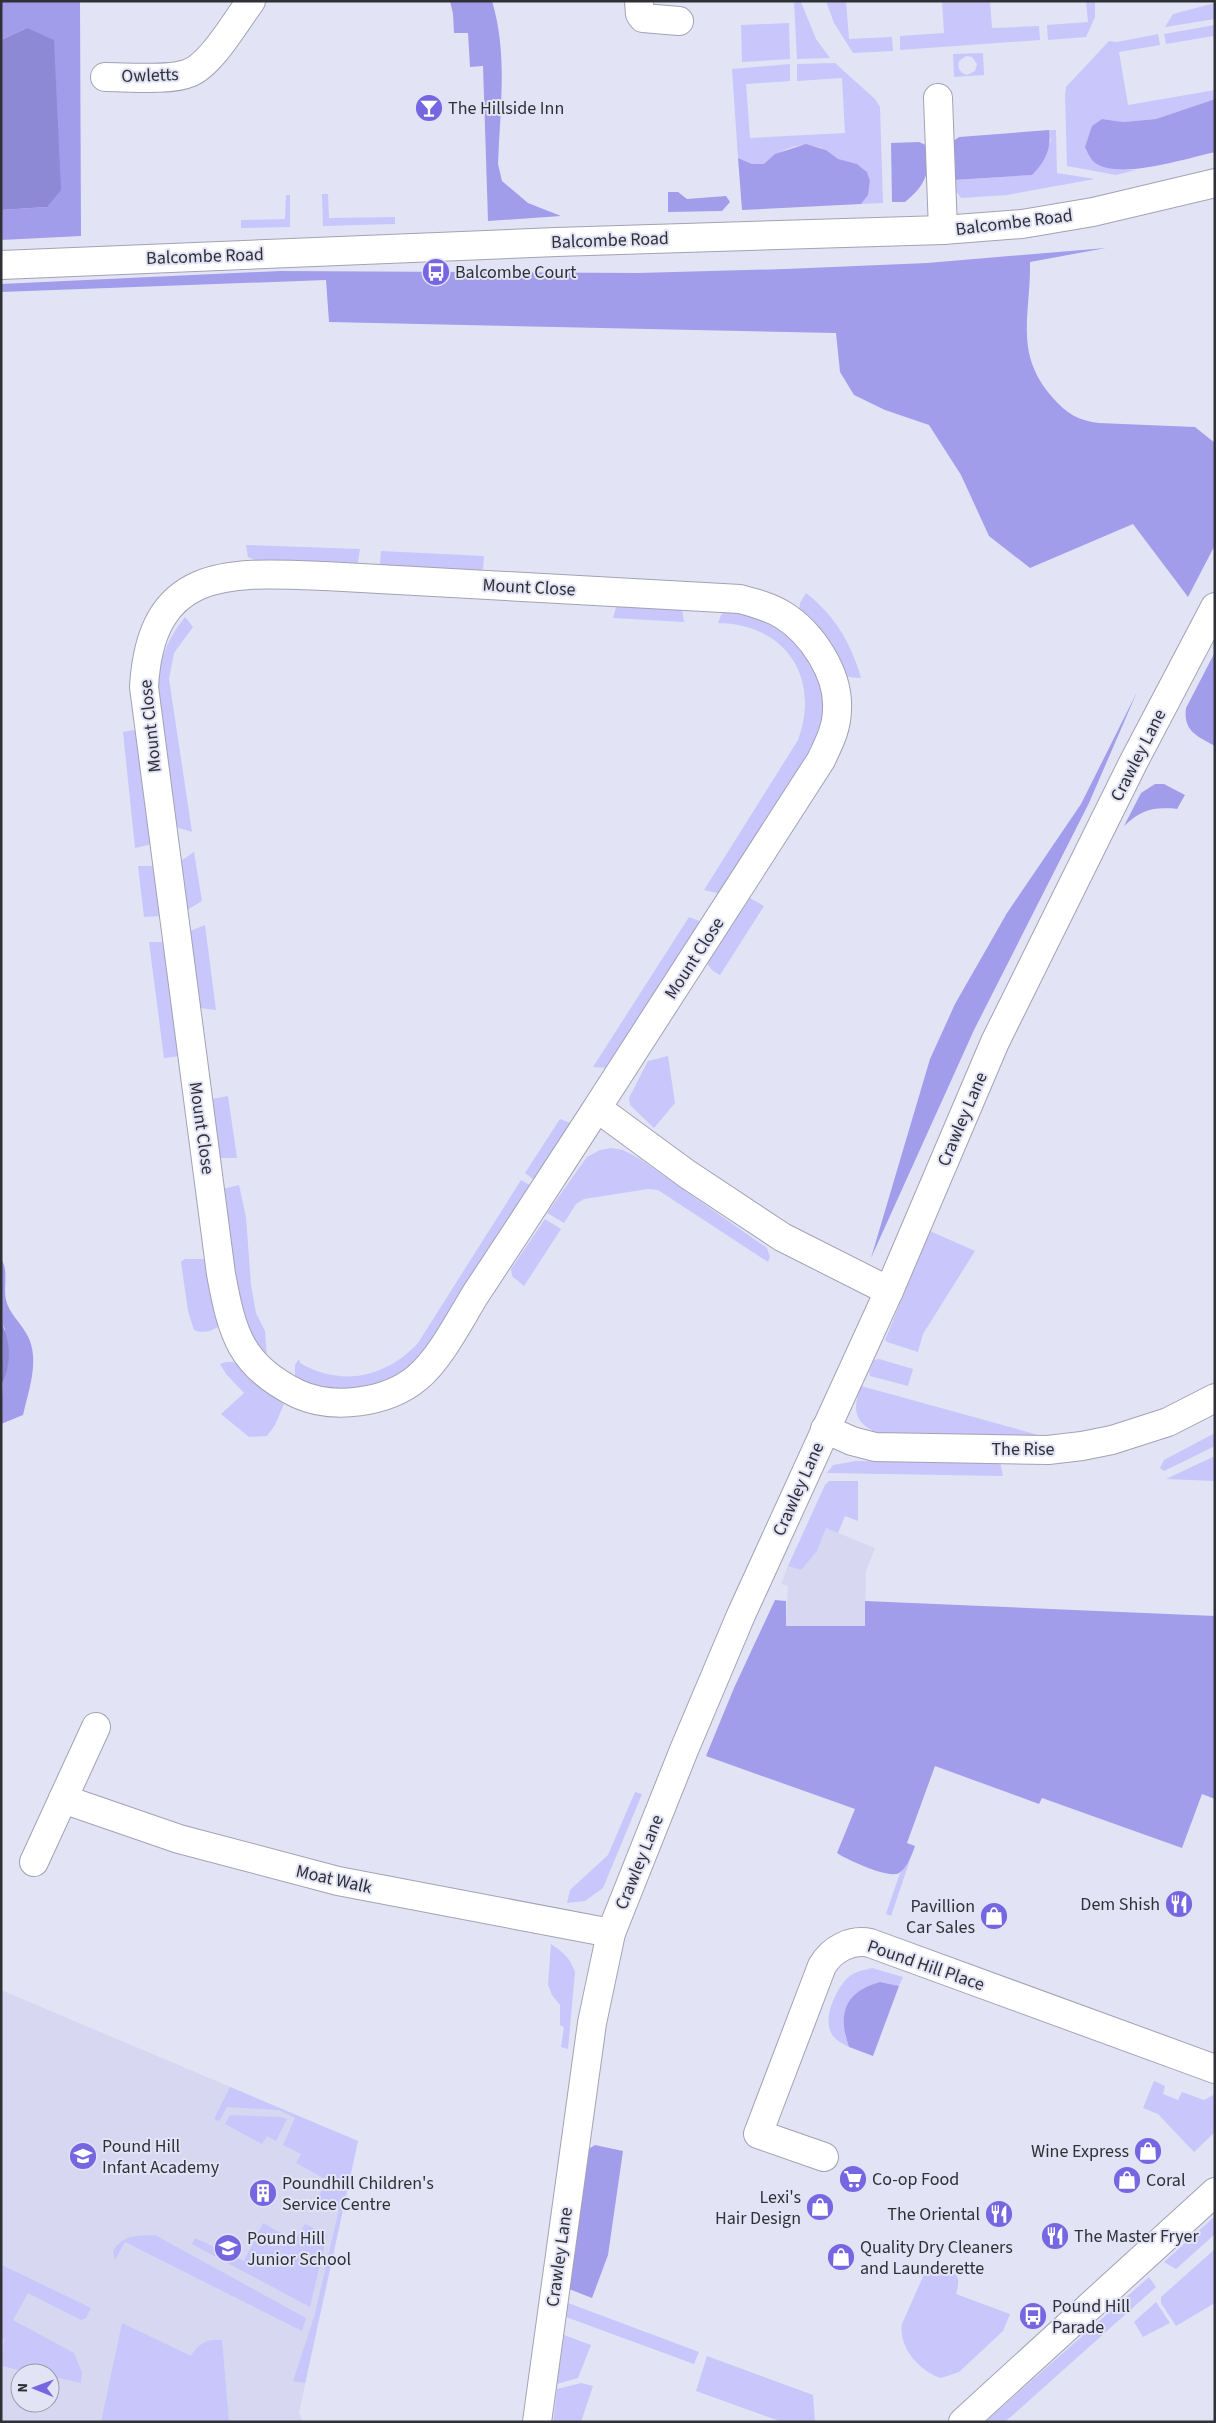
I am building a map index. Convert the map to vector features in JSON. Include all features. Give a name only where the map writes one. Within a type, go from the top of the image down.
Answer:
[{"type":"street","name":"Owletts","points":[[105,77],[178,76],[190,73],[211,56],[251,1]]},
{"type":"street","points":[[639,1],[640,14],[643,18],[679,21]]},
{"type":"street","points":[[938,98],[944,230]]},
{"type":"street","name":"Balcombe Road","points":[[1,265],[585,241],[944,230],[1022,224],[1093,212],[1215,183]]},
{"type":"street","name":"Mount Close","points":[[256,573],[315,575],[740,599],[764,606],[783,615],[801,629],[826,664],[834,685],[838,708],[833,734],[821,760],[597,1108],[447,1338],[417,1378],[398,1391],[374,1398],[350,1402],[328,1402],[304,1396],[282,1386],[263,1372],[247,1355],[235,1333],[221,1274],[144,688],[145,663],[150,643],[159,622],[174,600],[196,587],[221,577],[256,573]]},
{"type":"street","name":"Crawley Lane","points":[[537,2422],[591,2032],[611,1933],[687,1740],[825,1429],[889,1291],[995,1042],[1133,763],[1215,607]]},
{"type":"street","points":[[597,1108],[687,1174],[782,1237],[889,1291]]},
{"type":"street","name":"The Rise","points":[[825,1429],[852,1441],[875,1447],[1048,1450],[1082,1446],[1121,1438],[1168,1422],[1215,1398]]},
{"type":"street","points":[[34,1862],[96,1727]]},
{"type":"street","name":"Moat Walk","points":[[63,1799],[179,1839],[338,1881],[611,1933]]},
{"type":"street","name":"Pound Hill Place","points":[[824,2157],[758,2134],[822,1966],[834,1952],[853,1943],[870,1943],[1215,2069]]},
{"type":"street","points":[[963,2422],[1215,2192]]},
{"type":"shaded area","points":[[1,1],[80,1],[81,236],[1,240],[1,210],[47,207],[27,28],[1,40]]},
{"type":"shaded area","points":[[450,1],[492,1],[500,41],[502,82],[498,164],[502,181],[528,203],[561,216],[488,221],[483,66],[470,67],[468,33],[454,33]]},
{"type":"shaded area","points":[[794,1],[801,2],[816,39],[830,58],[797,59]]},
{"type":"shaded area","points":[[826,1],[846,1],[849,39],[892,37],[893,51],[853,53],[834,23]]},
{"type":"shaded area","points":[[942,1],[990,1],[992,28],[1039,26],[1040,40],[900,50],[900,36],[944,33]]},
{"type":"shaded area","points":[[1086,1],[1095,2],[1095,17],[1086,37],[1048,40],[1047,25],[1088,22]]},
{"type":"shaded area","points":[[1215,3],[1215,19],[1165,27],[1173,14]]},
{"type":"shaded area","points":[[789,23],[790,59],[742,62],[741,25]]},
{"type":"shaded area","points":[[1215,25],[1215,44],[1213,36],[1166,44],[1164,34]]},
{"type":"shaded area","points":[[27,28],[54,40],[61,190],[47,207],[1,210],[1,40]]},
{"type":"shaded area","points":[[1158,34],[1160,45],[1119,52],[1128,105],[1215,90],[1215,99],[1156,119],[1123,122],[1102,119],[1111,169],[1136,170],[1116,175],[1067,166],[1066,87],[1109,41],[1117,42]]},
{"type":"shaded area","points":[[983,53],[984,75],[954,77],[953,54]],"holes":[[[966,56],[972,57],[977,64],[975,71],[967,75],[960,70],[958,66],[959,61]]]},
{"type":"shaded area","points":[[835,63],[875,99],[880,107],[883,203],[861,204],[869,189],[870,183],[867,173],[858,165],[842,161],[816,146],[792,147],[771,158],[765,164],[752,164],[738,158],[732,69],[790,64],[790,81],[746,84],[750,138],[845,133],[842,78],[797,81],[797,64]]},
{"type":"shaded area","points":[[1215,99],[1215,152],[1152,167],[1117,169],[1103,167],[1093,161],[1085,147],[1092,126],[1102,119],[1123,122],[1156,119]]},
{"type":"shaded area","points":[[1049,130],[1056,130],[1057,173],[1095,179],[1007,195],[961,198],[955,190],[954,180],[1032,175],[1051,141]]},
{"type":"shaded area","points":[[1049,130],[1048,149],[1041,165],[1032,175],[954,180],[952,142],[959,137]]},
{"type":"shaded area","points":[[919,142],[928,146],[927,171],[922,184],[905,202],[892,202],[891,143]]},
{"type":"shaded area","points":[[806,144],[826,150],[838,159],[857,164],[867,172],[870,181],[868,195],[861,204],[742,210],[738,158],[752,164],[764,164],[775,154]]},
{"type":"shaded area","points":[[668,192],[678,192],[687,199],[726,196],[730,202],[722,211],[668,212]]},
{"type":"shaded area","points":[[322,194],[328,194],[329,218],[395,217],[395,224],[323,226]]},
{"type":"shaded area","points":[[286,195],[290,195],[290,227],[241,228],[241,220],[285,219]]},
{"type":"shaded area","points":[[1106,248],[1030,262],[1027,316],[1028,349],[1041,381],[1053,398],[1073,415],[1099,423],[1195,427],[1215,443],[1215,545],[1188,597],[1133,524],[1030,568],[989,536],[961,475],[929,425],[885,410],[854,395],[840,372],[836,333],[329,322],[326,280],[1,292],[1,284],[280,271],[638,273],[785,269],[927,263]]},
{"type":"shaded area","points":[[246,545],[360,549],[358,562],[355,567],[255,560],[248,557]]},
{"type":"shaded area","points":[[381,551],[484,556],[483,569],[476,573],[385,568],[380,565]]},
{"type":"shaded area","points":[[806,593],[825,611],[841,631],[852,653],[861,678],[848,677],[841,672],[799,611],[800,603]]},
{"type":"shaded area","points":[[617,604],[682,608],[684,622],[613,618]]},
{"type":"shaded area","points":[[726,610],[749,615],[769,623],[796,644],[808,660],[816,676],[822,694],[824,712],[818,742],[813,752],[721,894],[704,890],[798,740],[804,717],[805,695],[800,676],[792,658],[779,644],[762,633],[742,626],[718,623],[721,615]]},
{"type":"shaded area","points":[[185,617],[193,627],[174,653],[169,679],[192,832],[176,827],[164,751],[158,687],[159,673],[164,654],[173,634]]},
{"type":"shaded area","points":[[1215,652],[1215,746],[1197,736],[1189,727],[1186,708]]},
{"type":"shaded area","points":[[1137,692],[1089,803],[974,1030],[871,1258],[930,1059],[955,1004],[1007,913],[1081,804]]},
{"type":"shaded area","points":[[134,730],[139,733],[152,844],[135,848],[123,732]]},
{"type":"shaded area","points":[[1155,784],[1164,784],[1185,795],[1177,809],[1161,808],[1149,810],[1124,826],[1141,793]]},
{"type":"shaded area","points":[[194,852],[202,901],[187,910],[181,861]]},
{"type":"shaded area","points":[[138,866],[156,866],[162,916],[144,917]]},
{"type":"shaded area","points":[[750,898],[764,906],[720,975],[708,965],[709,959]]},
{"type":"shaded area","points":[[689,917],[702,922],[609,1068],[593,1067]]},
{"type":"shaded area","points":[[205,925],[216,1010],[200,1008],[190,931]]},
{"type":"shaded area","points":[[149,942],[165,942],[181,1056],[164,1058]]},
{"type":"shaded area","points":[[668,1056],[675,1103],[654,1128],[630,1105],[629,1098],[648,1061]]},
{"type":"shaded area","points":[[228,1096],[237,1158],[220,1158],[212,1099]]},
{"type":"shaded area","points":[[560,1119],[576,1125],[537,1182],[525,1173]]},
{"type":"shaded area","points":[[611,1148],[623,1150],[640,1159],[767,1248],[770,1257],[768,1262],[658,1190],[648,1189],[584,1199],[576,1204],[564,1223],[547,1213],[587,1157],[600,1150]]},
{"type":"shaded area","points":[[521,1180],[535,1188],[419,1362],[384,1384],[337,1393],[295,1379],[295,1365],[299,1359],[300,1363],[316,1370],[332,1375],[347,1376],[377,1371],[405,1355],[418,1343]]},
{"type":"shaded area","points":[[239,1185],[246,1217],[251,1285],[256,1313],[265,1331],[267,1359],[255,1344],[240,1304],[223,1189]]},
{"type":"shaded area","points":[[545,1219],[561,1229],[524,1286],[512,1276],[511,1269]]},
{"type":"shaded area","points":[[930,1231],[975,1251],[923,1334],[918,1352],[885,1340]]},
{"type":"shaded area","points":[[1,1259],[5,1268],[6,1300],[30,1342],[33,1352],[33,1363],[31,1384],[23,1415],[1,1424],[5,1329],[1,1322]]},
{"type":"shaded area","points":[[185,1259],[206,1259],[219,1326],[211,1331],[200,1332],[194,1330],[188,1311],[181,1262]]},
{"type":"shaded area","points":[[1,1322],[7,1337],[9,1354],[5,1378],[1,1385]]},
{"type":"shaded area","points":[[879,1359],[913,1369],[908,1386],[870,1376],[869,1372],[874,1360]]},
{"type":"shaded area","points":[[233,1362],[238,1365],[266,1392],[284,1404],[275,1425],[267,1436],[249,1437],[221,1414],[244,1393],[226,1374],[220,1364]]},
{"type":"shaded area","points":[[861,1386],[1042,1436],[888,1437],[870,1429],[859,1419],[856,1405]]},
{"type":"shaded area","points":[[1215,1433],[1215,1446],[1164,1471],[1160,1468],[1164,1460]]},
{"type":"shaded area","points":[[1215,1456],[1215,1481],[1166,1479]]},
{"type":"shaded area","points":[[856,1461],[1000,1462],[1003,1476],[827,1473],[833,1465]]},
{"type":"shaded area","points":[[829,1481],[858,1481],[858,1521],[845,1516],[838,1533],[826,1528],[817,1551],[801,1570],[788,1566],[825,1485]]},
{"type":"shaded area","points":[[826,1528],[875,1548],[866,1571],[865,1626],[786,1626],[788,1586],[781,1584],[788,1566],[801,1570],[817,1551]]},
{"type":"shaded area","points":[[775,1600],[786,1601],[786,1626],[865,1626],[865,1601],[1215,1616],[1215,1799],[1202,1794],[1182,1848],[1042,1798],[1039,1804],[935,1766],[907,1843],[915,1846],[904,1868],[899,1873],[894,1874],[858,1864],[837,1853],[855,1809],[706,1756],[734,1688]]},
{"type":"shaded area","points":[[635,1792],[642,1794],[603,1888],[585,1901],[567,1903],[570,1890],[608,1855]]},
{"type":"shaded area","points":[[910,1860],[891,1916],[886,1914],[900,1873]]},
{"type":"shaded area","points":[[551,1944],[566,1956],[575,1972],[568,2049],[561,2047],[564,2027],[560,2025],[560,2005],[552,1995],[548,1985]]},
{"type":"shaded area","points":[[872,1968],[903,1977],[899,1986],[880,1982],[845,2035],[849,2047],[833,2036],[830,2029],[829,2013],[835,1996],[845,1981],[858,1972]]},
{"type":"shaded area","points":[[880,1982],[899,1986],[873,2056],[849,2047],[845,2035],[844,2014],[852,1998],[868,1986]]},
{"type":"shaded area","name":"Pound Hill Junior School","points":[[1,1990],[358,2141],[299,2413],[303,2422],[1,2422]]},
{"type":"shaded area","points":[[1154,2081],[1165,2086],[1163,2094],[1178,2100],[1182,2092],[1204,2100],[1215,2094],[1215,2132],[1194,2152],[1158,2114],[1143,2108]]},
{"type":"shaded area","points":[[230,2087],[358,2141],[305,2383],[293,2381],[315,2314],[339,2209],[318,2198],[327,2180],[296,2163],[301,2154],[283,2145],[295,2118],[279,2110],[227,2107],[219,2121],[214,2119]]},
{"type":"shaded area","points":[[230,2115],[287,2119],[276,2141],[267,2136],[262,2144],[225,2124]]},
{"type":"shaded area","points":[[595,2145],[623,2151],[608,2255],[592,2298],[569,2289],[587,2150]]},
{"type":"shaded area","points":[[1215,2216],[1215,2234],[1176,2269],[1164,2262]]},
{"type":"shaded area","points":[[263,2223],[295,2241],[305,2224],[327,2235],[310,2307],[192,2244],[195,2238],[244,2261]]},
{"type":"shaded area","points":[[155,2235],[306,2318],[302,2331],[125,2242],[115,2260],[113,2251],[121,2241],[131,2237]]},
{"type":"shaded area","points":[[1215,2249],[1215,2303],[1176,2326],[1161,2303],[1161,2297]]},
{"type":"shaded area","points":[[2,2265],[91,2308],[86,2318],[81,2320],[28,2293],[13,2320],[74,2353],[82,2373],[81,2383],[60,2378],[60,2363],[10,2363],[10,2368],[1,2366],[4,2339],[1,2338]]},
{"type":"shaded area","points":[[938,2267],[953,2273],[958,2278],[956,2294],[1010,2314],[1003,2331],[959,2372],[941,2378],[933,2375],[918,2364],[907,2350],[902,2333],[902,2324],[925,2272],[931,2268]]},
{"type":"shaded area","points":[[1149,2277],[1156,2287],[1005,2422],[985,2422]]},
{"type":"shaded area","points":[[1156,2302],[1170,2323],[1143,2337],[1134,2322]]},
{"type":"shaded area","points":[[568,2303],[699,2352],[694,2364],[566,2317]]},
{"type":"shaded area","points":[[122,2323],[191,2356],[204,2343],[212,2340],[222,2340],[229,2422],[101,2422]]},
{"type":"shaded area","points":[[564,2335],[591,2345],[578,2378],[557,2384]]},
{"type":"shaded area","points":[[707,2356],[813,2395],[815,2422],[782,2422],[696,2391]]},
{"type":"shaded area","points":[[581,2383],[593,2386],[581,2422],[553,2422],[557,2389]]},
{"type":"place","name":"The Hillside Inn","points":[[429,108]]},
{"type":"place","name":"Balcombe Court","points":[[436,272]]},
{"type":"place","name":"Dem Shish","points":[[1179,1904]]},
{"type":"place","name":"Pavillion Car Sales","points":[[994,1916]]},
{"type":"place","name":"Wine Express","points":[[1148,2151]]},
{"type":"place","name":"Pound Hill Infant Academy","points":[[83,2156]]},
{"type":"place","name":"Co-op Food","points":[[853,2179]]},
{"type":"place","name":"Coral","points":[[1127,2180]]},
{"type":"place","name":"Poundhill Children's Service Centre","points":[[263,2193]]},
{"type":"place","name":"Lexi's Hair Design","points":[[820,2207]]},
{"type":"place","name":"The Oriental","points":[[999,2214]]},
{"type":"place","name":"The Master Fryer","points":[[1055,2236]]},
{"type":"place","name":"Pound Hill Junior School","points":[[228,2248]]},
{"type":"place","name":"Quality Dry Cleaners and Launderette","points":[[841,2257]]},
{"type":"place","name":"Pound Hill Parade","points":[[1033,2316]]}]
